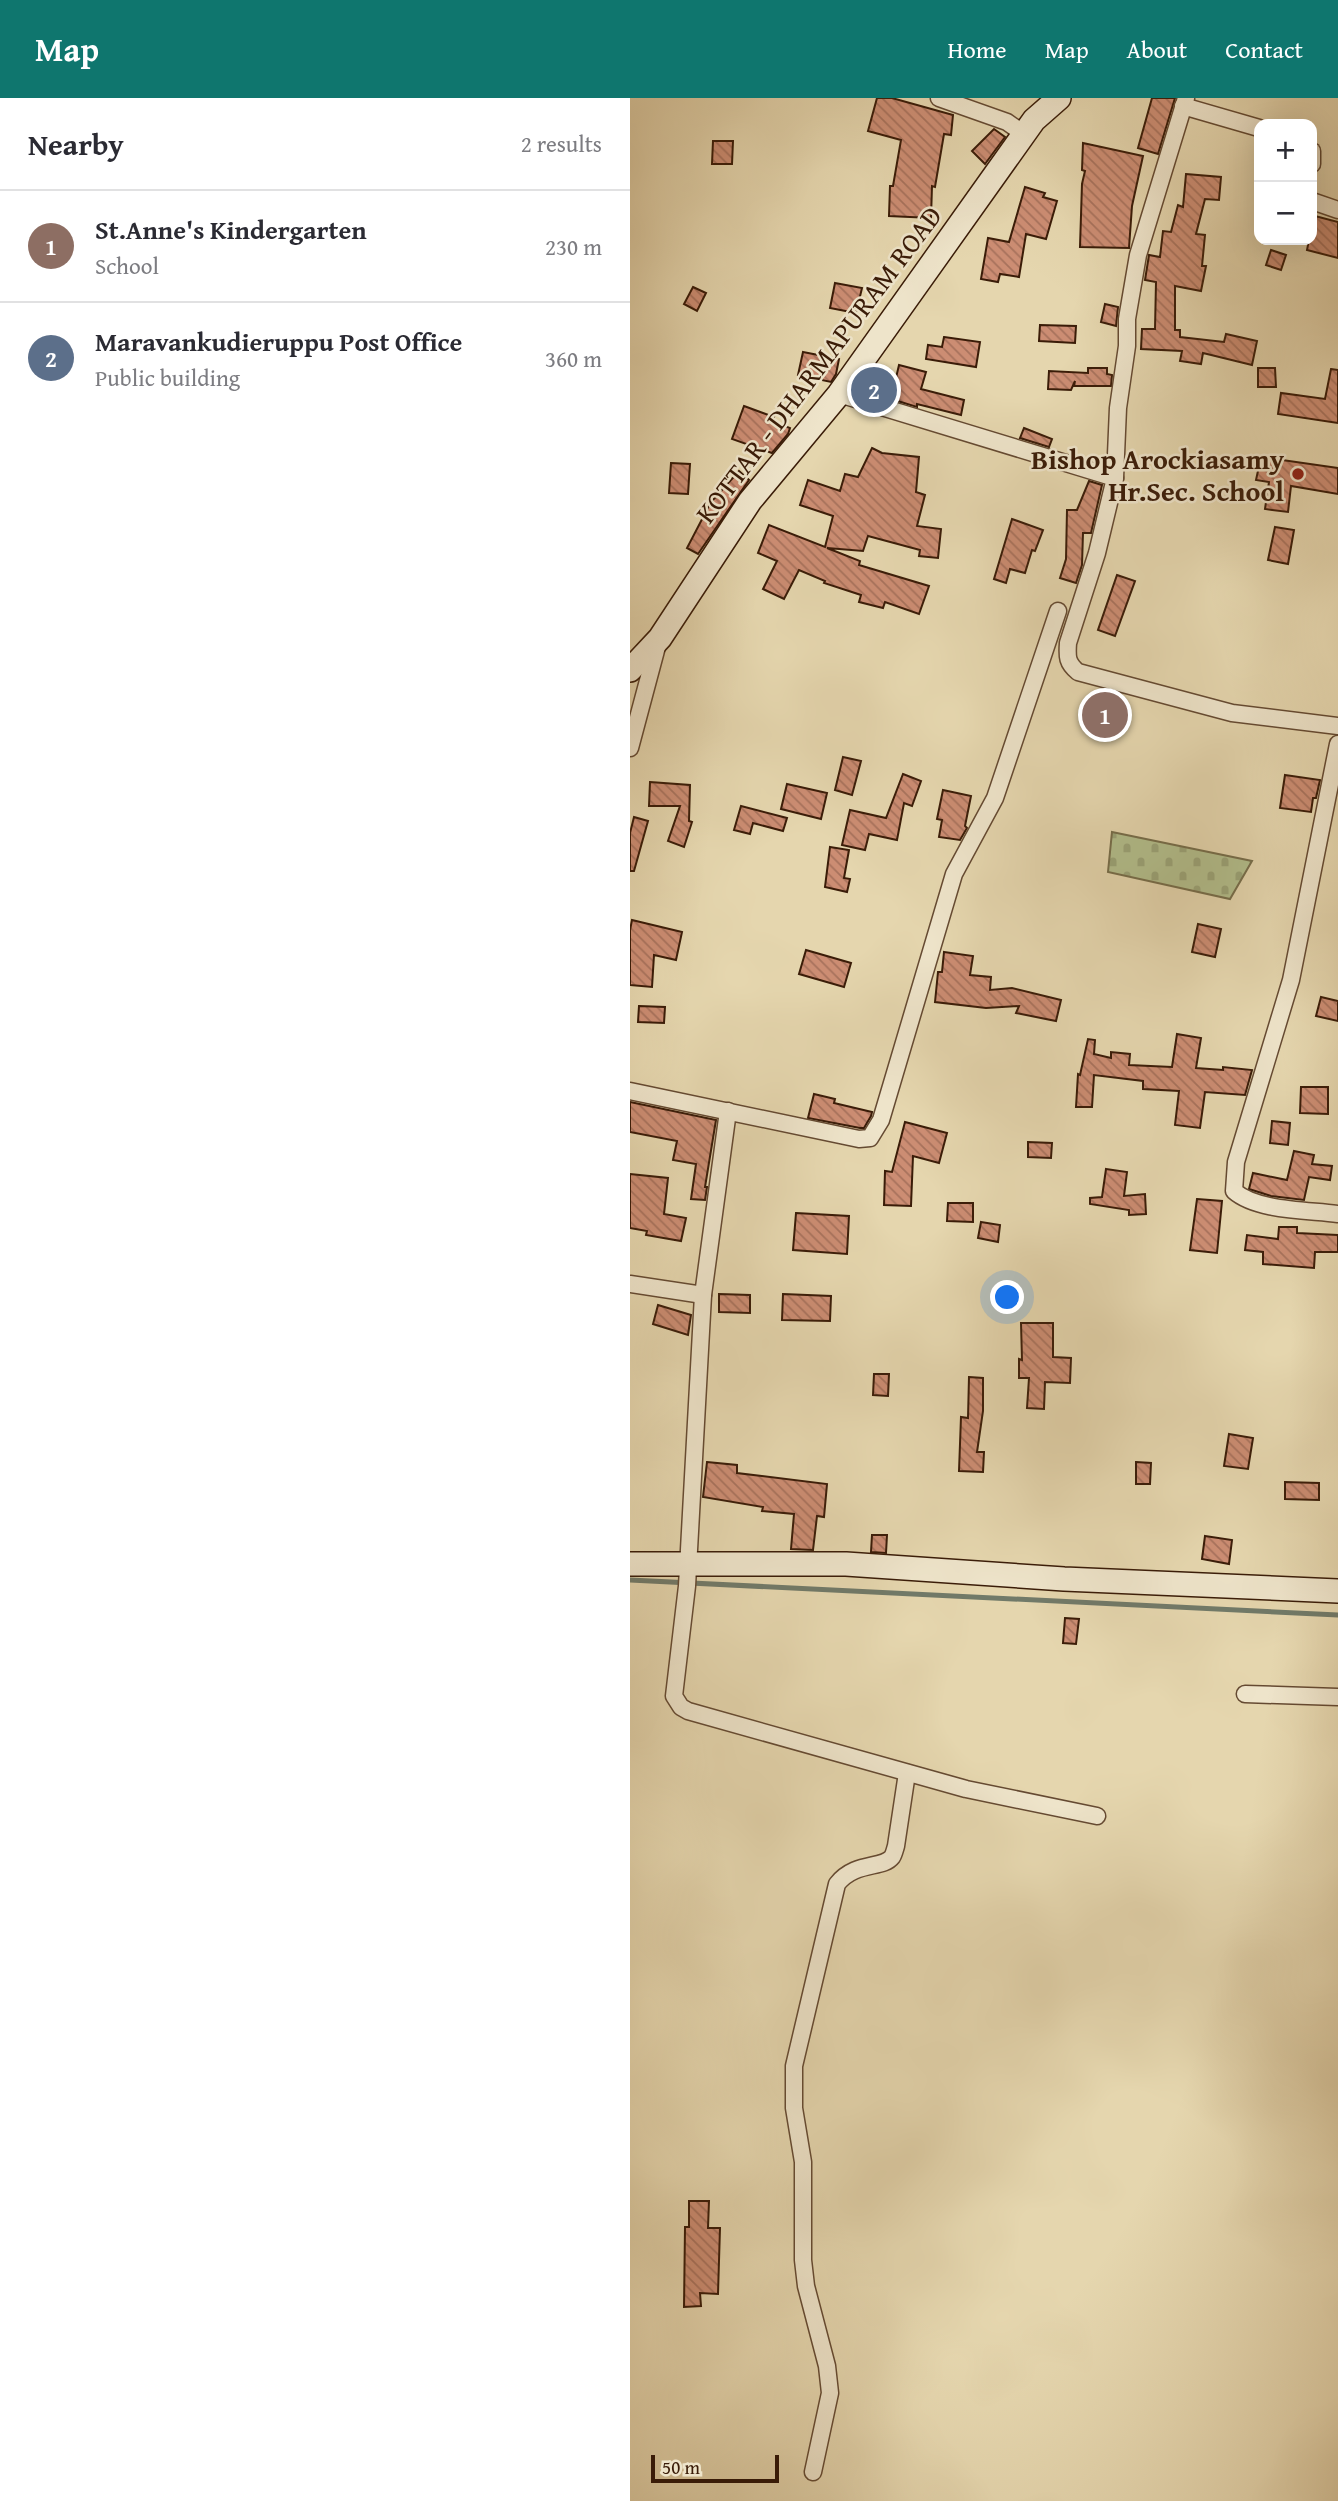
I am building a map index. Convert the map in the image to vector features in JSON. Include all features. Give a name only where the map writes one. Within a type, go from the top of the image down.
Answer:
[{"type":"main road","name":"KOTTAR - DHARMAPURAM ROAD","points":[[630,670],[660,638],[750,501],[839,394],[1034,120],[1059,98]]},
{"type":"main road","points":[[630,1564],[687,1574],[846,1564],[1064,1579],[1338,1591]]},
{"type":"street","points":[[939,98],[1007,122],[1024,134]]},
{"type":"street","points":[[1254,126],[1184,102],[1138,256],[1127,319],[1127,346],[1118,408],[1115,478],[1097,552],[1068,643],[1067,657],[1070,665],[1078,672],[1232,713],[1338,726]]},
{"type":"street","points":[[1317,203],[1338,211]]},
{"type":"street","points":[[839,394],[1115,478]]},
{"type":"street","points":[[630,1091],[859,1139],[870,1138],[881,1120],[954,874],[995,798],[1058,611]]},
{"type":"street","points":[[630,748],[660,638]]},
{"type":"street","points":[[1338,744],[1291,980],[1236,1162],[1233,1180],[1234,1191],[1256,1204],[1338,1214]]},
{"type":"street","points":[[728,1111],[703,1295],[687,1574],[674,1696],[681,1707],[907,1773],[966,1789],[1097,1816]]},
{"type":"street","points":[[630,1284],[703,1295]]},
{"type":"street","points":[[1245,1694],[1338,1696]]},
{"type":"street","points":[[813,2472],[830,2393],[827,2366],[806,2286],[803,2260],[803,2162],[794,2108],[794,2066],[837,1884],[844,1875],[856,1868],[884,1863],[892,1857],[907,1773]]},
{"type":"green space","points":[[1112,832],[1252,861],[1230,899],[1108,872]]},
{"type":"building","points":[[877,98],[892,98],[953,115],[951,135],[944,134],[935,187],[932,186],[931,218],[889,216],[890,186],[893,186],[901,140],[868,131]]},
{"type":"building","points":[[1152,98],[1175,98],[1158,154],[1138,148]]},
{"type":"building","points":[[994,129],[1005,137],[985,164],[972,151]]},
{"type":"building","points":[[713,141],[733,141],[732,164],[712,164]]},
{"type":"building","points":[[1083,143],[1143,156],[1132,206],[1129,248],[1080,247],[1082,184],[1085,171],[1082,170]]},
{"type":"building","points":[[1186,174],[1221,177],[1219,200],[1205,199],[1196,234],[1205,235],[1202,266],[1206,266],[1201,291],[1175,286],[1175,330],[1180,330],[1180,337],[1224,342],[1226,334],[1257,341],[1252,365],[1203,353],[1201,364],[1180,361],[1182,351],[1141,349],[1142,329],[1155,329],[1156,282],[1145,280],[1149,255],[1160,257],[1163,231],[1171,232],[1178,205],[1183,207]]},
{"type":"building","points":[[1025,187],[1045,193],[1043,197],[1057,201],[1046,239],[1026,234],[1019,277],[1000,274],[998,282],[981,279],[988,238],[1009,242]]},
{"type":"building","points":[[1317,217],[1338,222],[1338,258],[1307,250],[1308,245],[1317,245]]},
{"type":"building","points":[[1271,250],[1286,255],[1281,270],[1266,265]]},
{"type":"building","points":[[835,283],[862,288],[856,313],[830,308]]},
{"type":"building","points":[[693,287],[706,293],[697,311],[684,304]]},
{"type":"building","points":[[1105,304],[1118,307],[1116,326],[1101,322]]},
{"type":"building","points":[[1040,325],[1076,326],[1075,343],[1039,341]]},
{"type":"building","points":[[944,337],[980,342],[976,367],[926,359],[928,345],[942,347]]},
{"type":"building","points":[[803,352],[839,359],[831,382],[798,375]]},
{"type":"building","points":[[899,365],[926,372],[921,389],[964,400],[961,415],[891,399]]},
{"type":"building","points":[[1088,368],[1107,368],[1107,374],[1112,375],[1111,386],[1074,386],[1075,381],[1071,390],[1048,389],[1049,371],[1088,373]]},
{"type":"building","points":[[1258,368],[1275,368],[1276,387],[1258,387]]},
{"type":"building","points":[[1331,369],[1338,370],[1338,423],[1278,414],[1281,393],[1325,399]]},
{"type":"building","points":[[744,406],[774,417],[772,421],[790,428],[772,453],[732,439]]},
{"type":"building","points":[[1024,428],[1052,439],[1049,447],[1020,438]]},
{"type":"building","points":[[872,448],[882,453],[919,457],[916,492],[925,495],[917,526],[941,529],[938,558],[919,556],[920,550],[868,536],[863,551],[827,548],[860,561],[859,565],[929,586],[919,614],[885,602],[883,608],[859,602],[861,595],[824,583],[825,581],[799,570],[784,599],[763,589],[777,561],[758,553],[769,525],[825,547],[833,516],[800,505],[808,480],[840,491],[845,474],[858,477]]},
{"type":"building","name":"Bishop Arockiasamy Hr.Sec. School","points":[[1261,457],[1338,468],[1338,494],[1291,486],[1288,512],[1265,509],[1269,482],[1256,480]]},
{"type":"building","points":[[671,463],[690,464],[688,494],[669,493]]},
{"type":"building","points":[[739,471],[749,480],[698,554],[687,548],[711,502]]},
{"type":"building","points":[[1089,481],[1102,485],[1091,533],[1083,533],[1082,565],[1076,583],[1060,578],[1066,559],[1067,510],[1077,510]]},
{"type":"building","points":[[1012,519],[1043,530],[1035,551],[1032,550],[1025,573],[1010,569],[1006,583],[994,579]]},
{"type":"building","points":[[1275,527],[1294,530],[1288,564],[1268,560]]},
{"type":"building","points":[[1117,575],[1135,581],[1115,636],[1098,630]]},
{"type":"building","points":[[843,757],[861,761],[852,795],[835,790]]},
{"type":"building","points":[[903,774],[921,781],[912,806],[904,803],[897,840],[869,834],[865,850],[842,845],[850,810],[886,818]]},
{"type":"building","points":[[1285,775],[1320,780],[1311,812],[1280,808]]},
{"type":"building","points":[[650,782],[690,785],[689,821],[692,822],[684,847],[668,841],[680,806],[649,806]]},
{"type":"building","points":[[787,784],[827,793],[821,819],[781,809]]},
{"type":"building","points":[[943,790],[971,796],[965,826],[967,828],[960,840],[939,837],[942,820],[937,819]]},
{"type":"building","points":[[741,806],[787,818],[783,831],[753,823],[750,834],[734,830]]},
{"type":"building","points":[[634,817],[648,821],[634,871],[630,871],[630,833]]},
{"type":"building","points":[[830,847],[849,850],[844,878],[850,879],[847,892],[825,887]]},
{"type":"building","points":[[632,920],[682,932],[676,960],[654,955],[652,987],[630,985]]},
{"type":"building","points":[[1198,924],[1221,929],[1215,957],[1192,952]]},
{"type":"building","points":[[806,950],[851,963],[844,987],[799,974]]},
{"type":"building","points":[[944,952],[973,956],[970,975],[991,977],[990,990],[1012,988],[1061,1000],[1056,1021],[1016,1013],[1019,1006],[986,1008],[935,1002],[938,972],[942,972]]},
{"type":"building","points":[[1321,997],[1338,1001],[1338,1021],[1316,1016]]},
{"type":"building","points":[[639,1006],[665,1007],[664,1023],[638,1022]]},
{"type":"building","points":[[1177,1034],[1201,1038],[1196,1068],[1252,1070],[1245,1095],[1205,1092],[1200,1128],[1175,1125],[1179,1091],[1143,1089],[1143,1081],[1094,1075],[1092,1107],[1076,1107],[1078,1074],[1080,1075],[1088,1039],[1095,1040],[1094,1054],[1111,1058],[1111,1052],[1130,1054],[1129,1065],[1172,1067]]},
{"type":"building","points":[[1301,1087],[1328,1087],[1328,1114],[1300,1113]]},
{"type":"building","points":[[814,1094],[835,1099],[834,1103],[872,1112],[871,1116],[864,1128],[808,1118]]},
{"type":"building","points":[[630,1102],[716,1120],[705,1200],[691,1199],[696,1164],[673,1160],[677,1141],[630,1132]]},
{"type":"building","points":[[1272,1121],[1290,1123],[1288,1145],[1270,1143]]},
{"type":"building","points":[[905,1122],[947,1133],[939,1163],[913,1156],[911,1206],[884,1205],[885,1171],[892,1172]]},
{"type":"building","points":[[1028,1142],[1052,1143],[1051,1158],[1028,1157]]},
{"type":"building","points":[[1294,1151],[1314,1155],[1312,1164],[1332,1166],[1330,1180],[1309,1177],[1304,1200],[1271,1196],[1249,1189],[1253,1173],[1287,1180]]},
{"type":"building","points":[[1106,1169],[1127,1172],[1124,1196],[1145,1194],[1146,1214],[1129,1215],[1129,1210],[1090,1204],[1090,1198],[1102,1197]]},
{"type":"building","points":[[630,1174],[668,1178],[664,1214],[686,1218],[681,1241],[646,1235],[647,1231],[630,1228]]},
{"type":"building","points":[[1197,1199],[1222,1201],[1217,1253],[1190,1250]]},
{"type":"building","points":[[948,1203],[973,1203],[973,1222],[947,1221]]},
{"type":"building","points":[[796,1213],[849,1216],[847,1254],[793,1250]]},
{"type":"building","points":[[981,1222],[1000,1225],[998,1242],[978,1238]]},
{"type":"building","points":[[1279,1227],[1297,1227],[1297,1233],[1338,1235],[1338,1252],[1315,1252],[1314,1268],[1263,1264],[1263,1252],[1245,1250],[1247,1235],[1278,1239]]},
{"type":"building","points":[[719,1294],[750,1295],[750,1313],[719,1312]]},
{"type":"building","points":[[783,1294],[831,1296],[830,1321],[782,1320]]},
{"type":"building","points":[[658,1305],[691,1315],[688,1335],[653,1324]]},
{"type":"building","points":[[1021,1323],[1053,1323],[1053,1357],[1071,1358],[1070,1383],[1045,1382],[1044,1409],[1027,1408],[1029,1378],[1019,1378],[1019,1359],[1022,1360]]},
{"type":"building","points":[[874,1374],[889,1374],[888,1396],[873,1395]]},
{"type":"building","points":[[969,1377],[983,1378],[983,1411],[977,1452],[984,1452],[983,1472],[959,1471],[961,1417],[968,1418]]},
{"type":"building","points":[[1229,1434],[1253,1438],[1248,1469],[1224,1466]]},
{"type":"building","points":[[707,1462],[737,1465],[737,1473],[827,1484],[824,1517],[817,1516],[813,1550],[791,1549],[794,1514],[762,1511],[763,1507],[703,1497]]},
{"type":"building","points":[[1136,1462],[1151,1463],[1150,1484],[1136,1484]]},
{"type":"building","points":[[1285,1482],[1319,1483],[1319,1500],[1285,1499]]},
{"type":"building","points":[[872,1535],[887,1535],[886,1553],[871,1552]]},
{"type":"building","points":[[1205,1536],[1232,1540],[1229,1564],[1202,1559]]},
{"type":"building","points":[[1065,1618],[1079,1619],[1076,1644],[1063,1643]]},
{"type":"building","points":[[689,2201],[709,2201],[708,2228],[720,2228],[718,2294],[700,2293],[701,2306],[684,2307],[685,2227],[689,2227]]},
{"type":"waterway","points":[[630,1580],[1338,1615]]},
{"type":"place","name":"Maravankudieruppu Post Office","points":[[874,390]]},
{"type":"place","name":"Bishop Arockiasamy Hr.Sec. School","points":[[1298,474]]},
{"type":"place","name":"St.Anne's Kindergarten","points":[[1105,715]]}]
